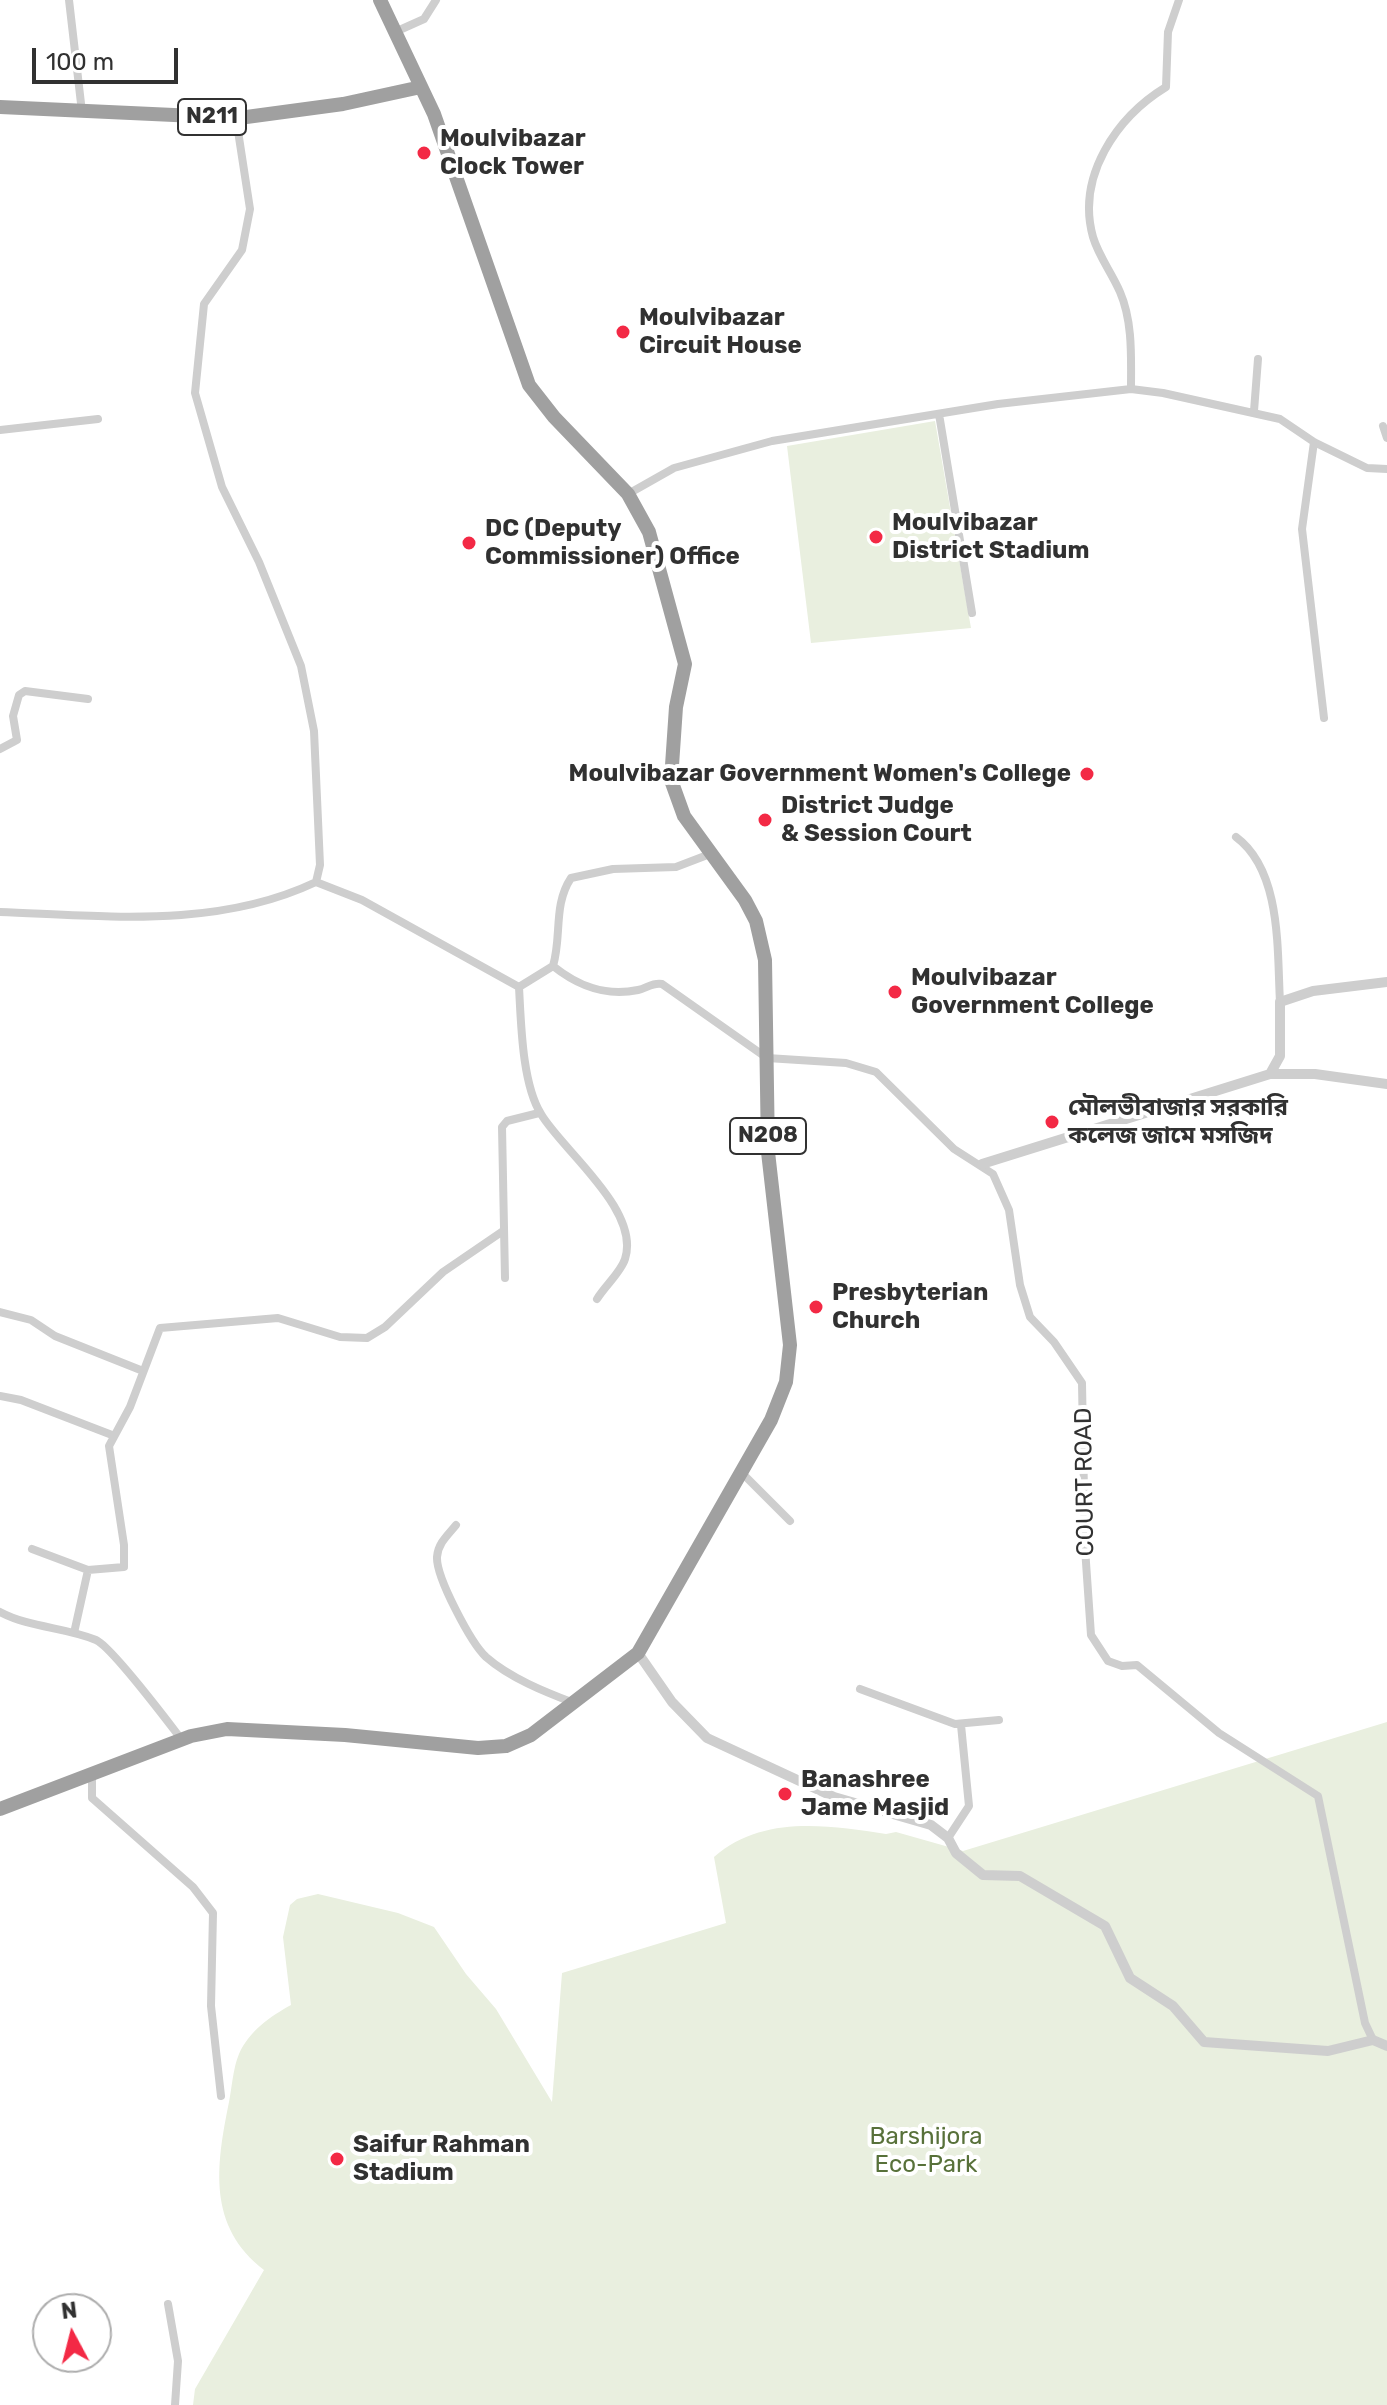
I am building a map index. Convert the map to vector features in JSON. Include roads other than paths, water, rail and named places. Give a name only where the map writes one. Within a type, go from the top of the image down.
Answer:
[{"type":"highway","name":"N208","points":[[0,1809],[182,1740],[227,1729],[345,1735],[478,1748],[506,1746],[531,1735],[638,1653],[771,1420],[786,1382],[790,1345],[768,1152],[765,960],[756,921],[745,900],[684,816],[671,780],[676,707],[685,664],[649,532],[628,494],[529,385],[434,114],[380,0]]},
{"type":"highway","name":"N211","points":[[0,107],[236,118],[343,104],[421,87]]},
{"type":"street","points":[[69,0],[82,113]]},
{"type":"street","points":[[395,32],[424,19],[436,0]]},
{"type":"street","points":[[1131,389],[1132,342],[1121,293],[1093,235],[1089,203],[1094,176],[1127,114],[1166,87],[1168,32],[1179,0]]},
{"type":"street","points":[[236,118],[250,209],[242,250],[204,304],[195,393],[222,487],[259,562],[301,666],[314,731],[320,865],[316,882]]},
{"type":"street","points":[[1254,411],[1258,359]]},
{"type":"street","points":[[628,494],[674,468],[731,450],[939,414],[1131,389],[1254,411],[1280,419],[1314,442],[1367,468],[1387,469]]},
{"type":"street","points":[[939,414],[972,613]]},
{"type":"street","points":[[0,430],[98,419]]},
{"type":"street","points":[[1383,426],[1387,438]]},
{"type":"street","points":[[1314,442],[1302,529],[1324,718]]},
{"type":"street","points":[[0,749],[17,740],[13,716],[19,695],[25,691],[88,699]]},
{"type":"street","points":[[1236,837],[1247,845],[1263,872],[1275,924],[1280,1056],[1270,1074]]},
{"type":"street","points":[[553,966],[558,912],[563,890],[571,878],[613,869],[676,867],[710,854]]},
{"type":"street","points":[[0,912],[165,917],[232,909],[293,893],[316,882],[362,900],[519,987]]},
{"type":"street","points":[[519,987],[553,966]]},
{"type":"street","points":[[553,966],[571,980],[596,990],[631,991],[662,984],[767,1058]]},
{"type":"street","points":[[1280,1002],[1313,991],[1387,982]]},
{"type":"street","points":[[519,987],[523,1051],[539,1113],[596,1177],[618,1216],[626,1257],[597,1299]]},
{"type":"street","name":"COURT ROAD","points":[[767,1058],[846,1063],[876,1072],[954,1149],[982,1164],[993,1174],[1009,1210],[1020,1285],[1030,1317],[1054,1342],[1082,1383],[1085,1548],[1091,1635],[1108,1661],[1122,1666],[1137,1665],[1219,1733],[1318,1796],[1365,2023],[1373,2040]]},
{"type":"street","points":[[982,1164],[1270,1074],[1315,1074],[1387,1084]]},
{"type":"street","points":[[505,1278],[502,1127],[507,1121],[539,1113]]},
{"type":"street","points":[[32,1549],[88,1570],[124,1567],[124,1545],[109,1446],[112,1435],[130,1407],[155,1335],[168,1325],[278,1318],[340,1337],[375,1335],[443,1272],[503,1231]]},
{"type":"street","points":[[0,1312],[31,1320],[55,1336],[143,1371]]},
{"type":"street","points":[[0,1396],[21,1400],[112,1435]]},
{"type":"street","points":[[741,1472],[790,1521]]},
{"type":"street","points":[[456,1525],[442,1540],[438,1565],[474,1644],[487,1658],[545,1692],[575,1703]]},
{"type":"street","points":[[74,1633],[88,1570]]},
{"type":"street","points":[[0,1612],[14,1620],[74,1633],[111,1650],[130,1679],[182,1740]]},
{"type":"street","points":[[638,1653],[672,1702],[707,1738],[834,1797],[931,1825],[948,1838],[956,1853],[983,1875],[1020,1876],[1105,1926],[1130,1978],[1173,2006],[1204,2042],[1328,2051],[1373,2040],[1387,2046]]},
{"type":"street","points":[[860,1689],[961,1725],[999,1720]]},
{"type":"street","points":[[948,1838],[969,1806],[961,1725]]},
{"type":"street","points":[[92,1776],[92,1798],[193,1887],[213,1913],[211,2006],[221,2096]]},
{"type":"street","points":[[168,2304],[178,2361],[175,2405]]},
{"type":"place","name":"Moulvibazar Clock Tower","points":[[424,153]]},
{"type":"place","name":"Moulvibazar Circuit House","points":[[623,332]]},
{"type":"place","name":"Moulvibazar District Stadium","points":[[876,537]]},
{"type":"place","name":"DC (Deputy Commissioner) Office","points":[[469,543]]},
{"type":"place","name":"Moulvibazar Government Women's College","points":[[1087,774]]},
{"type":"place","name":"District Judge & Session Court","points":[[765,820]]},
{"type":"place","name":"Moulvibazar Government College","points":[[895,992]]},
{"type":"place","name":"মৌলভীবাজার সরকারি কলেজ জামে মসজিদ","points":[[1052,1122]]},
{"type":"place","name":"Presbyterian Church","points":[[816,1307]]},
{"type":"place","name":"Banashree Jame Masjid","points":[[785,1794]]},
{"type":"place","name":"Saifur Rahman Stadium","points":[[337,2159]]},
{"type":"park label","name":"Barshijora Eco-Park","points":[[926,2151]]}]
